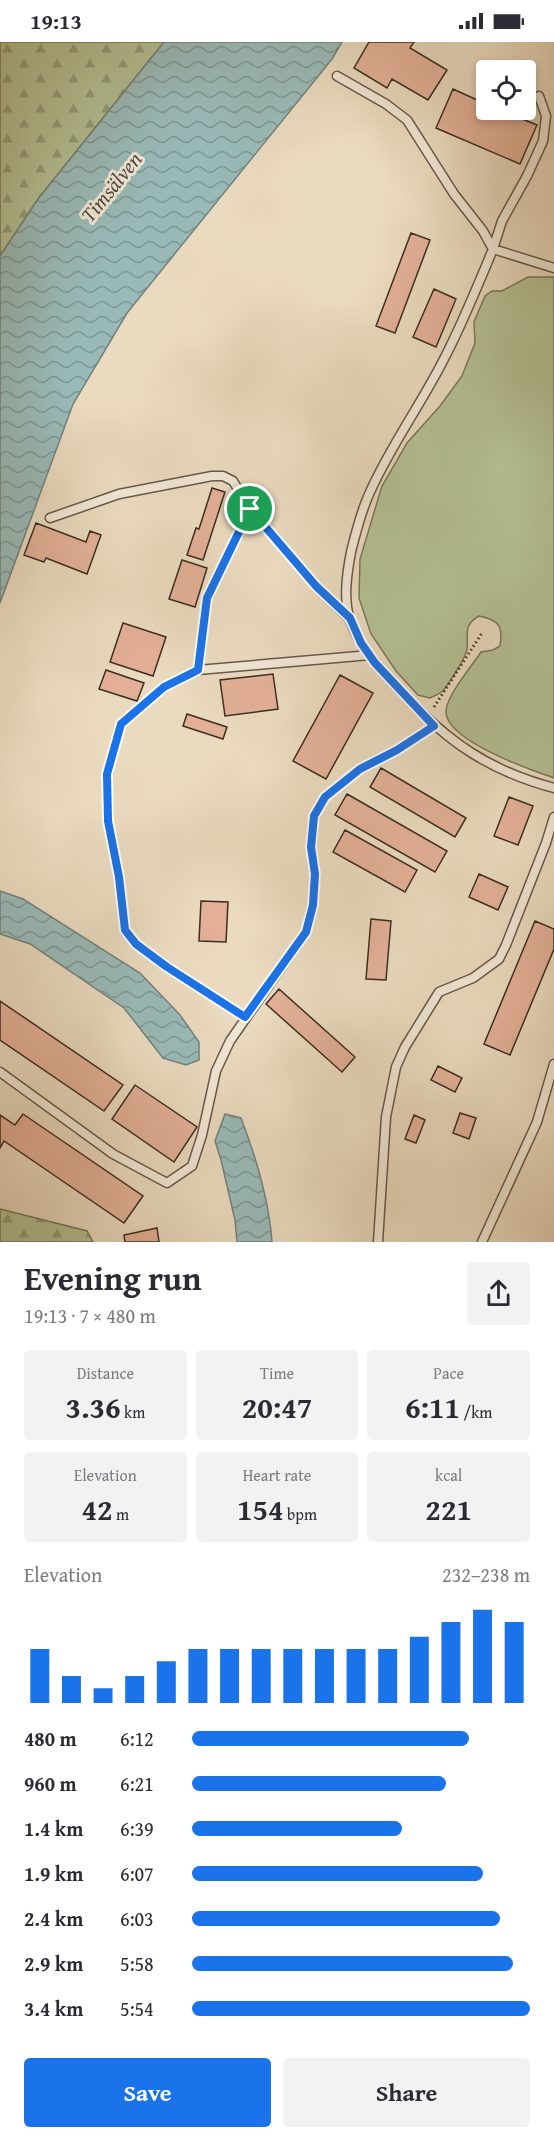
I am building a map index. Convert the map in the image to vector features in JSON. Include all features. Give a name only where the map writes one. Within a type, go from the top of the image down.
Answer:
[{"type":"lane","points":[[337,76],[386,104],[407,120],[454,194],[483,231],[493,249],[554,268]]},
{"type":"lane","points":[[539,96],[546,116],[543,141],[502,221],[493,249],[445,357],[383,464],[369,494],[356,530],[348,566],[346,594],[350,618],[361,643],[370,656],[434,726],[482,761],[506,773],[554,788]]},
{"type":"lane","points":[[50,518],[119,495],[212,476],[223,476],[233,481],[250,509],[316,586],[350,618]]},
{"type":"lane","points":[[198,670],[207,598],[250,509]]},
{"type":"lane","points":[[245,1017],[167,967],[136,944],[125,930],[119,877],[108,821],[107,774],[121,724],[164,687],[198,670],[370,656]]},
{"type":"lane","points":[[0,1072],[113,1154],[166,1183],[192,1166],[202,1135],[216,1071],[230,1041],[306,932],[313,905],[315,874],[311,847],[314,816],[325,797],[360,769],[397,750],[434,726]]},
{"type":"lane","points":[[378,1242],[386,1117],[396,1067],[405,1047],[439,992],[473,978],[499,959],[542,853],[554,817]]},
{"type":"lane","points":[[482,1242],[537,1122],[554,1064]]},
{"type":"path","points":[[426,718],[482,633]]},
{"type":"green space","points":[[0,42],[164,42],[38,199],[0,256]]},
{"type":"green space","points":[[528,277],[554,277],[554,778],[492,753],[475,744],[450,723],[446,712],[447,705],[460,681],[481,652],[500,646],[501,634],[496,622],[479,616],[470,623],[467,631],[467,649],[461,664],[443,691],[430,698],[418,695],[396,671],[371,634],[359,598],[360,559],[382,486],[407,443],[440,406],[462,376],[475,343],[474,322],[485,296],[492,291],[502,291]]},
{"type":"green space","points":[[0,1209],[87,1231],[93,1242],[0,1242]]},
{"type":"water","name":"Timsälven","points":[[164,42],[342,42],[332,59],[127,313],[73,404],[0,603],[0,256],[38,199]]},
{"type":"water","points":[[0,891],[23,899],[140,973],[180,1015],[199,1042],[199,1060],[186,1065],[163,1058],[124,1008],[30,944],[0,934]]},
{"type":"water","points":[[225,1114],[241,1118],[247,1133],[265,1195],[272,1242],[237,1242],[235,1220],[215,1141]]},
{"type":"building","points":[[369,42],[414,42],[410,48],[447,70],[428,100],[392,79],[387,88],[354,68]]},
{"type":"building","points":[[453,89],[476,99],[476,120],[525,120],[537,125],[520,164],[436,128]]},
{"type":"building","points":[[411,233],[430,240],[395,333],[376,326]]},
{"type":"building","points":[[434,289],[456,299],[436,347],[413,337]]},
{"type":"building","points":[[212,488],[225,492],[203,560],[187,555],[196,528],[199,529]]},
{"type":"building","points":[[36,523],[86,542],[90,531],[101,535],[87,574],[46,558],[44,562],[24,555]]},
{"type":"building","points":[[182,560],[207,568],[195,607],[169,599]]},
{"type":"building","points":[[123,623],[166,637],[153,676],[110,662]]},
{"type":"building","points":[[106,670],[144,683],[137,701],[99,689]]},
{"type":"building","points":[[273,674],[278,709],[225,716],[220,680]]},
{"type":"building","points":[[340,675],[373,693],[326,779],[293,761]]},
{"type":"building","points":[[187,714],[227,727],[223,739],[183,726]]},
{"type":"building","points":[[381,768],[466,818],[455,837],[370,787]]},
{"type":"building","points":[[347,794],[447,851],[435,872],[335,815]]},
{"type":"building","points":[[509,797],[533,806],[518,845],[494,836]]},
{"type":"building","points":[[345,830],[417,870],[405,892],[333,852]]},
{"type":"building","points":[[479,874],[508,887],[498,910],[469,897]]},
{"type":"building","points":[[201,901],[228,902],[226,942],[199,941]]},
{"type":"building","points":[[371,919],[391,921],[386,980],[366,979]]},
{"type":"building","points":[[535,921],[554,929],[554,949],[510,1055],[484,1044]]},
{"type":"building","points":[[279,989],[355,1057],[342,1072],[266,1004]]},
{"type":"building","points":[[0,1001],[123,1085],[104,1111],[0,1040]]},
{"type":"building","points":[[438,1066],[462,1078],[455,1092],[431,1080]]},
{"type":"building","points":[[135,1085],[197,1127],[174,1162],[112,1119]]},
{"type":"building","points":[[460,1113],[476,1118],[469,1139],[453,1133]]},
{"type":"building","points":[[23,1114],[143,1196],[124,1223],[4,1141],[0,1148],[0,1115],[15,1125]]},
{"type":"building","points":[[414,1115],[425,1120],[416,1143],[405,1139]]},
{"type":"building","points":[[157,1228],[159,1242],[125,1242],[124,1235]]},
{"type":"route","points":[[250,509],[316,586],[350,618],[361,643],[375,663],[434,726],[397,750],[360,769],[325,797],[314,816],[311,847],[315,874],[313,905],[306,932],[245,1017],[167,967],[136,944],[125,930],[119,877],[108,821],[107,774],[121,724],[164,687],[198,670],[207,598],[250,509]]}]
